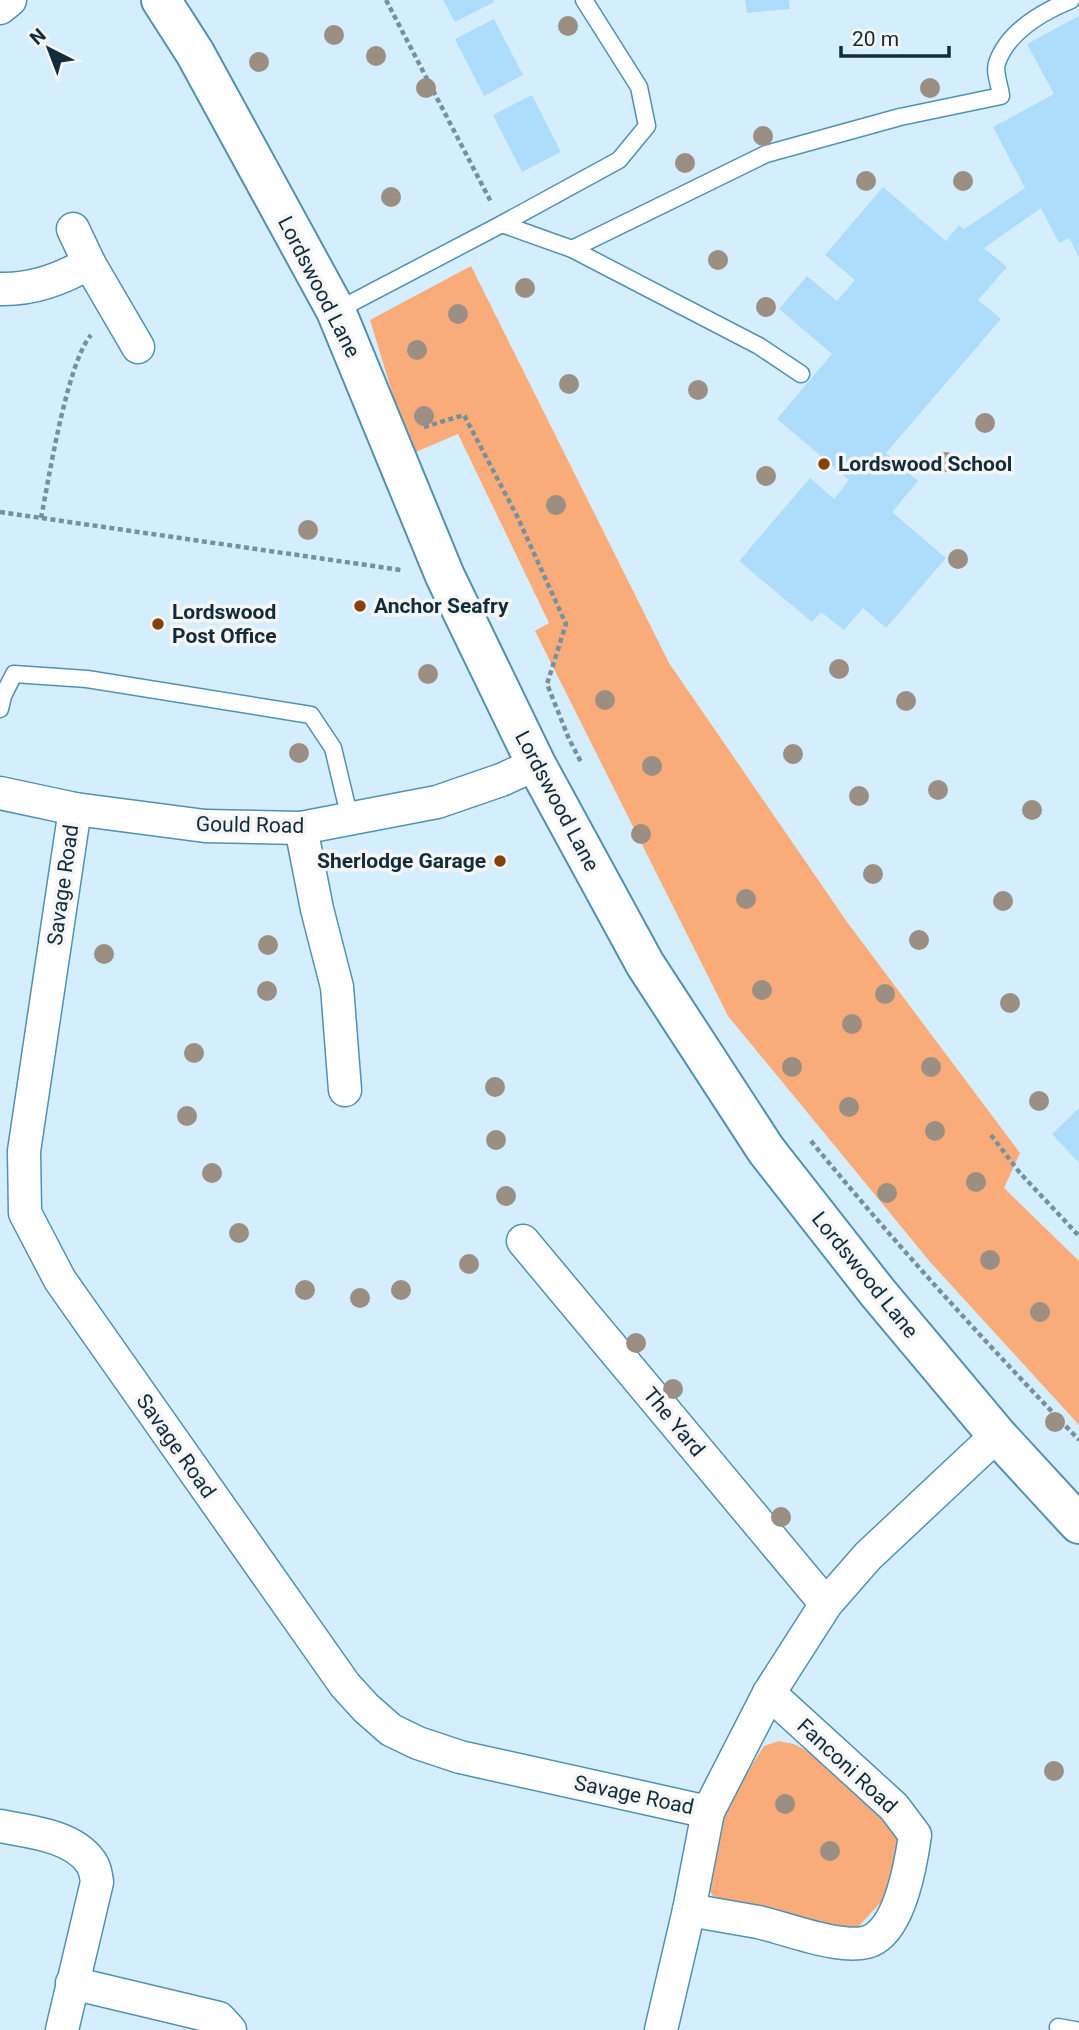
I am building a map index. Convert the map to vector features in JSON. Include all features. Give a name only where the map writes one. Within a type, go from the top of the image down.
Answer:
[{"type":"street","points":[[0,8],[10,0]]},
{"type":"street","name":"Lordswood Lane","points":[[161,0],[195,53],[336,311],[445,576],[536,764],[645,964],[766,1150],[878,1293],[997,1435],[1079,1524]]},
{"type":"street","points":[[73,229],[89,263],[138,347]]},
{"type":"street","points":[[0,289],[21,290],[59,278],[89,263]]},
{"type":"street","name":"Gould Road","points":[[0,793],[75,809],[205,826],[301,828],[437,802],[501,780],[536,764]]},
{"type":"street","name":"Savage Road","points":[[75,809],[24,1150],[25,1213],[60,1280],[345,1685],[391,1730],[418,1743],[460,1756],[708,1812]]},
{"type":"street","points":[[301,828],[317,909],[337,988],[345,1090]]},
{"type":"street","name":"The Yard","points":[[523,1241],[826,1604]]},
{"type":"street","points":[[661,2030],[708,1812],[769,1692],[826,1604],[868,1556],[997,1435]]},
{"type":"street","name":"Fanconi Road","points":[[689,1910],[761,1923],[818,1939],[858,1944],[875,1939],[888,1924],[901,1899],[910,1868],[915,1835],[894,1807],[769,1692]]},
{"type":"street","points":[[0,1826],[52,1838],[80,1850],[93,1864],[97,1882],[62,2030]]},
{"type":"street","points":[[72,1983],[219,2018],[230,2030]]},
{"type":"lane","points":[[336,311],[502,225],[619,160],[647,127],[639,87],[584,0]]},
{"type":"lane","points":[[572,250],[766,154],[900,117],[1001,96],[996,65],[1010,39],[1046,11],[1071,0]]},
{"type":"lane","points":[[502,225],[572,250],[759,346],[801,374]]},
{"type":"lane","points":[[0,709],[4,686],[14,674],[87,679],[311,715],[333,748],[350,819]]},
{"type":"path","points":[[386,0],[502,225]]},
{"type":"path","points":[[41,518],[51,463],[80,354],[88,338],[117,311]]},
{"type":"path","points":[[417,428],[430,427],[464,415],[476,433],[566,624],[547,684],[569,739],[589,775]]},
{"type":"path","points":[[0,512],[445,576]]},
{"type":"path","points":[[803,1132],[874,1217],[995,1352],[1079,1440]]},
{"type":"path","points":[[991,1135],[1020,1173],[1079,1236]]},
{"type":"shaded area","points":[[471,266],[669,663],[847,922],[1020,1153],[1004,1188],[1079,1261],[1079,1425],[931,1263],[728,1016],[535,631],[549,623],[458,434],[411,454],[370,320]]},
{"type":"shaded area","points":[[779,1741],[800,1747],[843,1778],[882,1818],[904,1846],[883,1900],[857,1928],[843,1928],[722,1900],[713,1896],[707,1887],[714,1838],[738,1787],[764,1746]]},
{"type":"building","points":[[443,0],[493,0],[494,2],[455,22]]},
{"type":"building","points":[[745,0],[789,0],[790,9],[747,13]]},
{"type":"building","points":[[1079,16],[1079,257],[1069,238],[1059,243],[1041,208],[984,248],[1007,267],[978,300],[1001,319],[886,453],[918,481],[892,512],[946,558],[886,628],[863,608],[844,630],[821,612],[812,622],[739,561],[810,478],[834,499],[849,480],[777,419],[832,354],[779,309],[807,276],[837,301],[855,280],[825,255],[883,187],[946,241],[959,225],[964,229],[1025,188],[993,127],[1054,94],[1027,44]]},
{"type":"building","points":[[494,19],[523,75],[484,96],[455,39]]},
{"type":"building","points":[[532,95],[561,152],[522,172],[493,115]]},
{"type":"building","points":[[1079,1108],[1079,1163],[1052,1134]]},
{"type":"place","name":"Lordswood School","points":[[824,464]]},
{"type":"place","name":"Anchor Seafry","points":[[360,606]]},
{"type":"place","name":"Lordswood Post Office","points":[[158,624]]},
{"type":"place","name":"Sherlodge Garage","points":[[500,861]]}]
